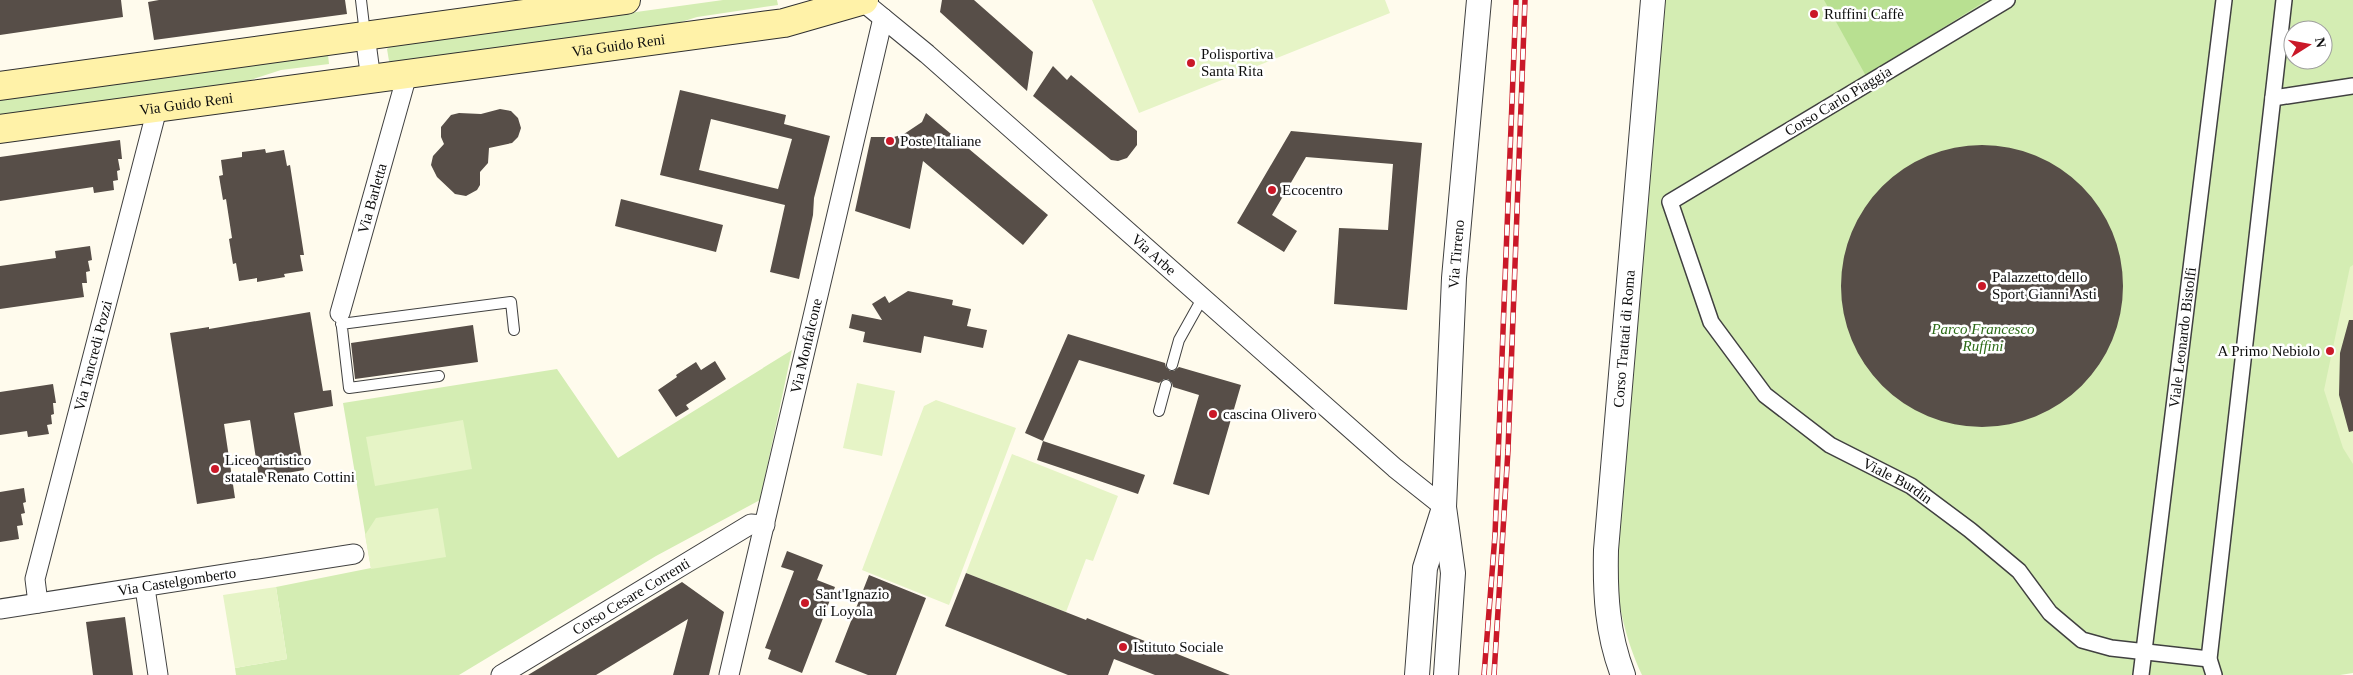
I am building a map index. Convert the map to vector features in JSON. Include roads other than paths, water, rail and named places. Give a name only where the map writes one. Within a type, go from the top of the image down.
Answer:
[{"type":"main road","points":[[0,86],[626,0]]},
{"type":"main road","name":"Via Guido Reni","points":[[0,129],[784,23],[868,5]]},
{"type":"street","name":"Via Tirreno","points":[[1446,675],[1452,573],[1444,507],[1454,278],[1479,0]]},
{"type":"street","name":"Corso Trattati di Roma","points":[[1623,675],[1613,649],[1605,595],[1606,550],[1653,0]]},
{"type":"street","name":"Corso Carlo Piaggia","points":[[1670,202],[2007,0]]},
{"type":"street","name":"Viale Leonardo Bistolfi","points":[[2141,675],[2224,0]]},
{"type":"street","points":[[2214,675],[2209,659],[2284,0]]},
{"type":"street","name":"Via Arbe","points":[[868,5],[1203,297],[1395,468],[1444,507]]},
{"type":"street","name":"Via Monfalcone","points":[[729,675],[765,525],[868,5]]},
{"type":"street","points":[[365,35],[371,80]]},
{"type":"street","name":"Via Barletta","points":[[341,319],[407,75]]},
{"type":"street","points":[[2273,98],[2353,86]]},
{"type":"street","name":"Via Tancredi Pozzi","points":[[38,603],[35,579],[157,108]]},
{"type":"street","name":"Viale Burdin","points":[[1670,202],[1712,322],[1765,395],[1830,445],[1911,486],[1970,530],[2019,571],[2050,613],[2082,640],[2111,648],[2144,650],[2209,659]]},
{"type":"street","name":"Via Tirreno","points":[[1417,675],[1425,568],[1444,507]]},
{"type":"street","name":"Corso Cesare Correnti","points":[[501,675],[751,524],[765,525]]},
{"type":"street","name":"Via Castelgomberto","points":[[0,608],[145,588],[354,554]]},
{"type":"street","points":[[145,588],[158,675]]},
{"type":"street","points":[[1604,675],[1613,649]]},
{"type":"lane","points":[[361,0],[365,35]]},
{"type":"lane","points":[[1172,365],[1179,340],[1203,297]]},
{"type":"lane","points":[[341,319],[511,302],[514,330]]},
{"type":"lane","name":"Via Barletta","points":[[341,319],[349,388],[439,376]]},
{"type":"lane","points":[[1159,411],[1166,385]]},
{"type":"railway","points":[[1484,675],[1495,535],[1516,0]]},
{"type":"railway","points":[[1494,675],[1508,450],[1525,0]]},
{"type":"place","name":"Ruffini Caffè","points":[[1814,14]]},
{"type":"place","name":"Polisportiva Santa Rita","points":[[1191,63]]},
{"type":"place","name":"Poste Italiane","points":[[890,141]]},
{"type":"place","name":"Ecocentro","points":[[1272,190]]},
{"type":"place","name":"Palazzetto dello Sport Gianni Asti","points":[[1982,286]]},
{"type":"place","name":"A Primo Nebiolo","points":[[2330,351]]},
{"type":"place","name":"cascina Olivero","points":[[1213,414]]},
{"type":"place","name":"Liceo artistico statale Renato Cottini","points":[[215,469]]},
{"type":"place","name":"Sant'Ignazio di Loyola","points":[[805,603]]},
{"type":"place","name":"Istituto Sociale","points":[[1123,647]]},
{"type":"park label","name":"Parco Francesco Ruffini","points":[[1983,338]]}]
